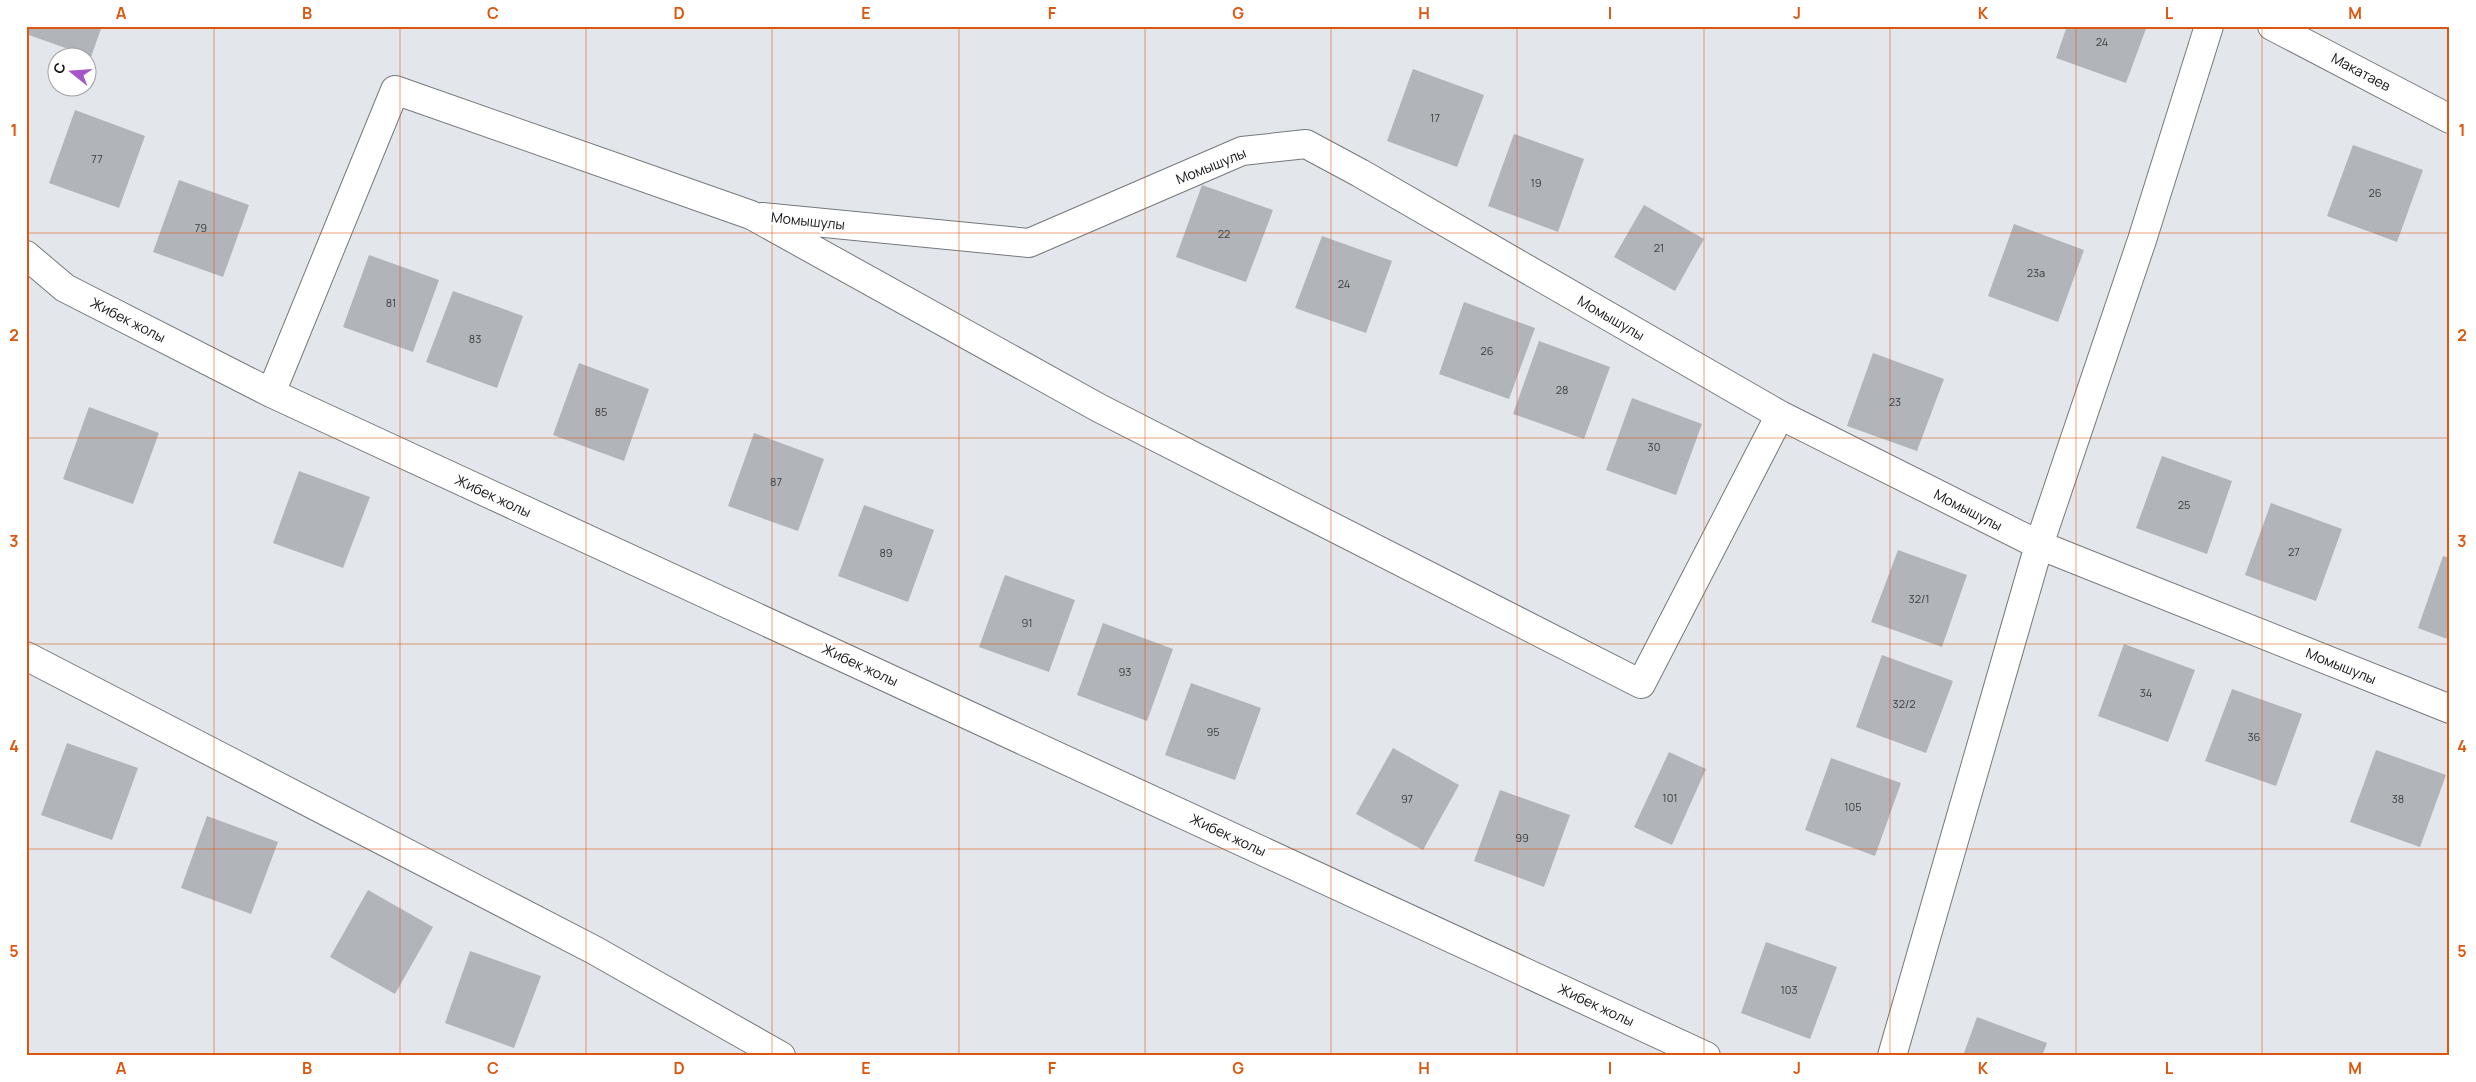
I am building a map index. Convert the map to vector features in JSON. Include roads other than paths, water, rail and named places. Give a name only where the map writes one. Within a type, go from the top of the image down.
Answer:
[{"type":"street","points":[[1892,1056],[2039,545],[2142,240],[2209,26]]},
{"type":"street","name":"Макатаев","points":[[2272,26],[2450,119]]},
{"type":"street","points":[[271,393],[395,90],[751,216],[1099,408],[1641,684],[1780,415]]},
{"type":"street","name":"Момышулы","points":[[751,216],[1029,243],[1242,151],[1306,144],[1360,173],[1780,415],[2039,545],[2450,709]]},
{"type":"street","name":"Жибек жолы","points":[[26,256],[65,288],[271,393],[1706,1056]]},
{"type":"street","points":[[26,656],[594,950],[781,1056]]}]
